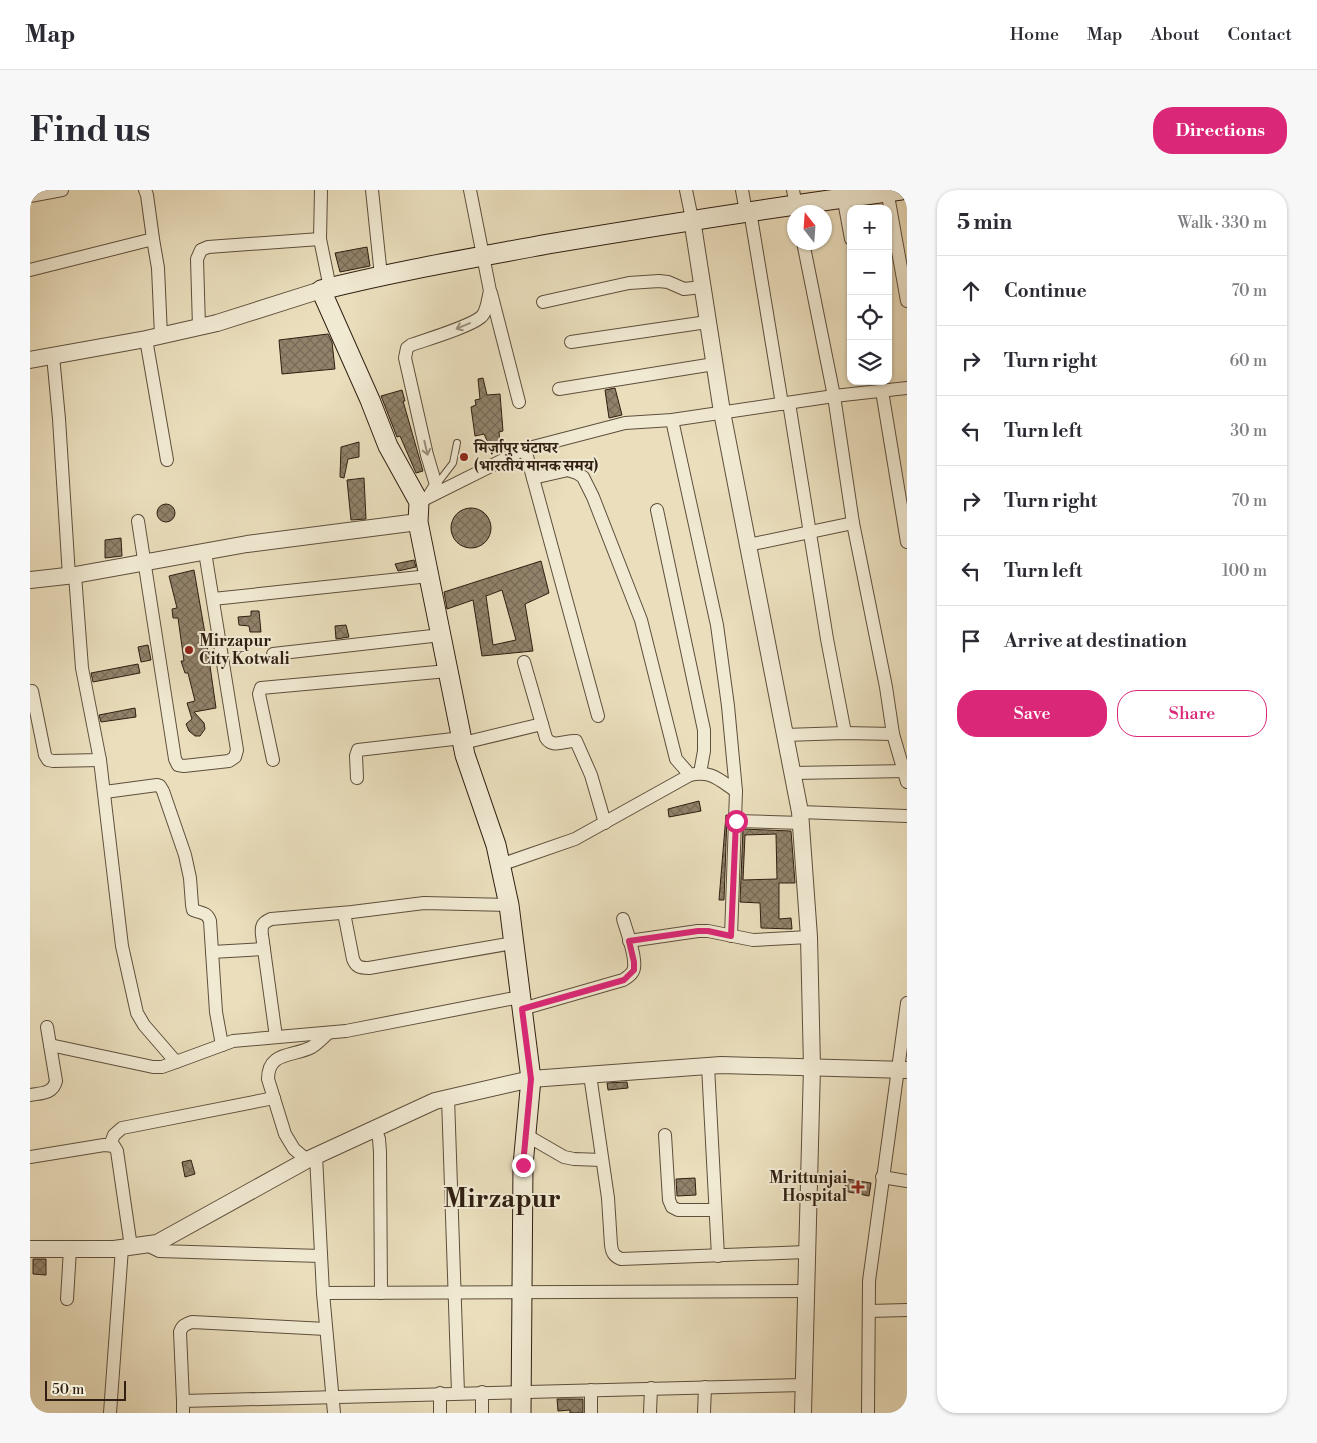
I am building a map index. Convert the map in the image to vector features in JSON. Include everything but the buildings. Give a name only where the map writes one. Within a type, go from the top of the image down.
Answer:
[{"type":"main road","points":[[522,1413],[523,1165],[531,1079],[509,905],[496,845],[465,755],[418,522],[424,499],[388,446],[326,289],[483,256],[692,219],[843,194],[892,191]]},
{"type":"street","points":[[30,196],[62,190]]},
{"type":"street","points":[[145,190],[158,268],[153,337],[167,460]]},
{"type":"street","points":[[30,360],[217,324],[326,289],[320,239],[321,190]]},
{"type":"street","points":[[372,190],[381,276]]},
{"type":"street","points":[[470,190],[490,291],[519,402]]},
{"type":"street","points":[[686,190],[722,412],[801,817],[809,936],[812,1067],[803,1413]]},
{"type":"street","points":[[742,190],[748,211],[810,532],[845,733]]},
{"type":"street","points":[[892,191],[907,301]]},
{"type":"street","points":[[843,194],[847,216]]},
{"type":"street","points":[[30,270],[152,239]]},
{"type":"street","points":[[199,328],[197,259],[201,250],[208,247],[320,239]]},
{"type":"street","points":[[793,773],[906,774],[892,734],[886,687],[853,523],[834,396],[805,250]]},
{"type":"street","points":[[543,302],[629,283],[659,281],[668,282],[684,289],[702,287]]},
{"type":"street","points":[[424,499],[436,485],[425,445],[405,352],[411,345],[467,324],[482,316],[490,291]]},
{"type":"street","points":[[571,342],[708,322]]},
{"type":"street","points":[[52,356],[82,668],[105,792],[122,946],[137,1013],[144,1025],[176,1062]]},
{"type":"street","points":[[559,389],[714,364]]},
{"type":"street","points":[[879,388],[907,542]]},
{"type":"street","points":[[424,499],[525,449],[625,423],[672,420],[879,388],[907,388]]},
{"type":"street","points":[[672,420],[717,625],[728,706],[736,791],[731,936]]},
{"type":"street","points":[[525,449],[598,716]]},
{"type":"street","points":[[532,478],[568,470],[577,472],[583,477],[593,497],[641,620],[676,759],[695,774]]},
{"type":"street","points":[[658,510],[704,730],[704,751],[695,774]]},
{"type":"street","points":[[138,521],[143,563],[175,759],[178,765],[184,766],[229,761],[235,757],[237,750],[205,552]]},
{"type":"street","points":[[30,580],[72,576],[247,544],[418,522]]},
{"type":"street","points":[[748,545],[853,523]]},
{"type":"street","points":[[213,599],[429,576]]},
{"type":"street","points":[[273,654],[441,636]]},
{"type":"street","points":[[524,662],[549,742],[554,744],[574,740],[578,744],[591,775],[605,823]]},
{"type":"street","points":[[273,760],[259,694],[261,688],[448,671]]},
{"type":"street","points":[[32,691],[45,755],[48,760],[53,762],[100,760]]},
{"type":"street","points":[[357,778],[356,756],[358,750],[462,740],[542,724]]},
{"type":"street","points":[[785,735],[892,734]]},
{"type":"street","points":[[500,865],[575,839],[695,774],[710,774],[736,791]]},
{"type":"street","points":[[105,792],[151,785],[160,786],[173,817],[184,855],[190,878],[193,910],[204,912],[208,915],[210,921],[216,1012],[222,1045]]},
{"type":"street","points":[[736,821],[801,817],[907,816]]},
{"type":"street","points":[[276,1036],[261,928],[264,922],[271,918],[344,913],[424,903],[509,905]]},
{"type":"street","points":[[344,913],[353,959],[355,965],[360,968],[513,943]]},
{"type":"street","points":[[50,1045],[162,1067],[222,1045],[250,1038],[328,1033],[521,1003],[624,980],[634,970],[634,962],[624,920]]},
{"type":"street","points":[[629,941],[698,931],[708,931],[753,940],[809,936]]},
{"type":"street","points":[[212,952],[264,949]]},
{"type":"street","points":[[868,1413],[869,1281],[882,1176],[902,1070],[907,1004]]},
{"type":"street","points":[[30,1095],[51,1091],[55,1087],[56,1081],[47,1027]]},
{"type":"street","points":[[312,1158],[288,1142],[268,1079],[268,1070],[276,1059],[312,1047],[328,1033]]},
{"type":"street","points":[[708,1066],[718,1256]]},
{"type":"street","points":[[30,1249],[134,1247],[157,1243],[312,1158],[434,1101],[531,1079],[708,1066],[902,1070]]},
{"type":"street","points":[[590,1075],[608,1198],[611,1245],[615,1257],[622,1259],[807,1252]]},
{"type":"street","points":[[110,1145],[114,1135],[122,1128],[274,1098]]},
{"type":"street","points":[[448,1098],[458,1393]]},
{"type":"street","points":[[375,1128],[379,1139],[380,1152],[381,1293]]},
{"type":"street","points":[[526,1135],[564,1157],[602,1160]]},
{"type":"street","points":[[665,1135],[669,1200],[672,1207],[678,1210],[715,1210]]},
{"type":"street","points":[[30,1157],[110,1145],[114,1146],[117,1151],[134,1247],[110,1413]]},
{"type":"street","points":[[312,1158],[334,1413]]},
{"type":"street","points":[[882,1176],[907,1180]]},
{"type":"street","points":[[134,1247],[159,1252],[321,1256]]},
{"type":"street","points":[[67,1299],[70,1249]]},
{"type":"street","points":[[323,1294],[806,1291]]},
{"type":"street","points":[[869,1311],[907,1310]]},
{"type":"street","points":[[326,1329],[186,1323],[180,1332],[183,1407],[333,1396],[803,1385]]},
{"type":"street","points":[[704,1413],[705,1387]]},
{"type":"street","points":[[650,1413],[651,1388]]},
{"type":"street","points":[[591,1390],[591,1413]]},
{"type":"street","points":[[482,1392],[482,1413]]},
{"type":"street","points":[[440,1393],[440,1413]]},
{"type":"lane","points":[[436,485],[453,463],[457,443]]},
{"type":"place","name":"मिर्ज़ापुर घंटाघर (भारतीय मानक समय)","points":[[464,457]]},
{"type":"place","name":"Mirzapur City Kotwali","points":[[189,650]]},
{"type":"place","name":"Mrittunjai Hospital","points":[[858,1187]]},
{"type":"district","name":"Mirzapur","points":[[502,1199]]},
{"type":"route","points":[[523,1165],[531,1079],[522,1009],[624,980],[634,970],[629,941],[698,931],[731,936],[736,821]]}]
